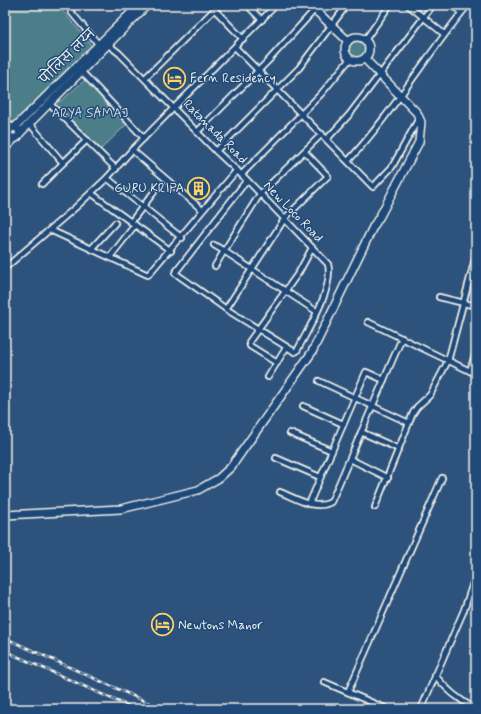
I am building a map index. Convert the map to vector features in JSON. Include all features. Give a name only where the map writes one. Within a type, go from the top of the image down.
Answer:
[{"type":"street","name":"Ratanada Road","points":[[65,5],[103,44],[119,53],[216,151],[242,174]]},
{"type":"street","points":[[70,5],[71,12]]},
{"type":"street","name":"पोलिस लय्न","points":[[5,148],[11,132],[103,44],[139,5]]},
{"type":"street","points":[[5,120],[11,132],[29,123],[81,71],[103,44],[147,5]]},
{"type":"street","points":[[145,78],[219,5]]},
{"type":"street","points":[[247,5],[262,20]]},
{"type":"street","points":[[5,268],[50,230],[107,178],[174,107],[276,5]]},
{"type":"street","points":[[216,151],[299,68],[347,5]]},
{"type":"street","points":[[365,40],[390,5]]},
{"type":"street","points":[[408,5],[444,34]]},
{"type":"street","points":[[327,140],[350,115],[381,76],[433,5]]},
{"type":"street","points":[[454,5],[461,13]]},
{"type":"street","points":[[348,161],[370,138],[444,34],[468,5]]},
{"type":"street","points":[[197,132],[258,70],[315,7],[331,26],[348,41]]},
{"type":"street","points":[[215,10],[243,39]]},
{"type":"street","points":[[355,37],[365,40],[369,46],[369,52],[365,59],[358,62],[350,59],[345,52],[345,46],[348,41],[355,37]]},
{"type":"street","points":[[235,47],[373,187],[392,168],[419,118]]},
{"type":"street","points":[[242,174],[321,94],[350,59]]},
{"type":"street","points":[[5,515],[128,507],[198,490],[219,478],[235,460],[312,352],[373,227],[420,142],[422,131],[417,113],[365,59]]},
{"type":"street","points":[[81,71],[144,138]]},
{"type":"street","points":[[49,103],[116,169]]},
{"type":"street","points":[[29,123],[63,163]]},
{"type":"street","points":[[215,266],[260,194],[322,134]]},
{"type":"street","points":[[42,184],[87,140]]},
{"type":"street","points":[[132,150],[200,208]]},
{"type":"street","points":[[226,309],[285,218],[328,176],[305,152]]},
{"type":"street","points":[[50,230],[148,275],[171,251],[237,170]]},
{"type":"street","name":"New Loco Road","points":[[242,174],[328,264],[328,281],[316,312]]},
{"type":"street","points":[[107,178],[182,238]]},
{"type":"street","points":[[214,245],[316,312],[297,351],[295,352],[286,348],[226,309],[175,273],[247,180]]},
{"type":"street","points":[[110,257],[154,192]]},
{"type":"street","points":[[91,193],[171,251]]},
{"type":"street","points":[[91,249],[114,223]]},
{"type":"street","points":[[276,363],[249,344],[257,329],[285,291],[312,248]]},
{"type":"street","points":[[375,507],[417,407],[430,395],[448,361],[476,255]]},
{"type":"street","points":[[439,297],[476,306]]},
{"type":"street","points":[[368,322],[476,374]]},
{"type":"street","points":[[280,492],[309,504],[318,506],[331,502],[402,338]]},
{"type":"street","points":[[268,377],[286,348]]},
{"type":"street","points":[[470,371],[476,351]]},
{"type":"street","points":[[309,504],[366,372],[384,380]]},
{"type":"street","points":[[319,381],[409,423]]},
{"type":"street","points":[[303,406],[343,424]]},
{"type":"street","points":[[361,432],[399,449]]},
{"type":"street","points":[[290,433],[332,451]]},
{"type":"street","points":[[276,458],[320,477]]},
{"type":"street","points":[[350,459],[388,478]]},
{"type":"street","points":[[348,692],[442,478]]},
{"type":"street","points":[[421,709],[464,610],[476,574]]},
{"type":"street","points":[[435,675],[449,691],[461,701],[476,709]]},
{"type":"street","points":[[324,682],[388,709]]},
{"type":"green space","points":[[5,5],[58,5],[92,46],[15,124],[5,113]]},
{"type":"green space","points":[[357,40],[363,43],[366,49],[363,55],[357,58],[351,55],[348,49],[351,43]]},
{"type":"green space","name":"ARYA SAMAJ","points":[[86,79],[129,122],[98,152],[50,103],[61,101]]},
{"type":"railway","points":[[5,638],[162,709]]},
{"type":"railway","points":[[5,651],[135,709]]},
{"type":"place","name":"Fern Residency","points":[[174,78]]},
{"type":"place","name":"GURU KRIPA","points":[[199,188]]},
{"type":"place","name":"Newtons Manor","points":[[163,625]]}]
